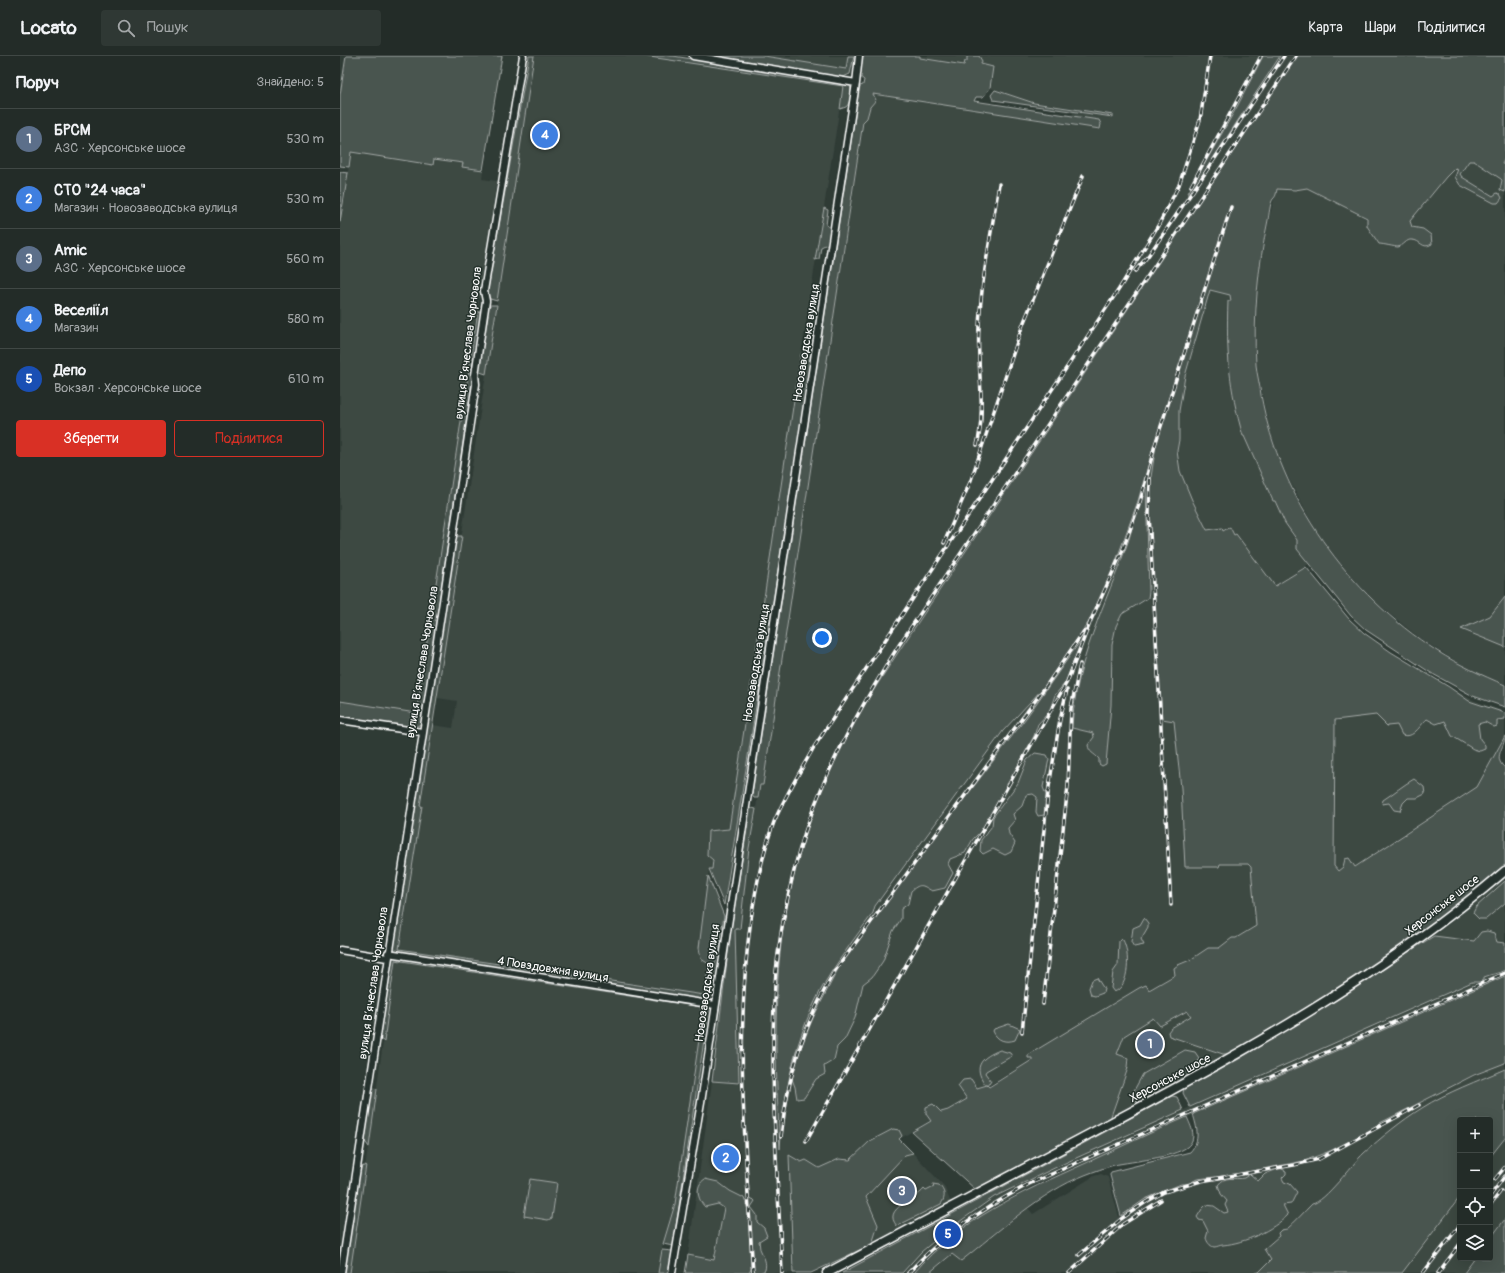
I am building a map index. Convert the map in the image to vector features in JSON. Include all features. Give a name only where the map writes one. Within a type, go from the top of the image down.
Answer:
[{"type":"main road","name":"Херсонське шосе","points":[[827,1273],[1229,1060],[1330,999],[1418,940],[1470,901],[1505,871]]},
{"type":"street","name":"вулиця Вʼячеслава Чорновола","points":[[340,1273],[476,384],[475,375],[486,300],[484,291],[524,56]]},
{"type":"street","points":[[693,56],[856,83]]},
{"type":"street","name":"Новозаводська вулиця","points":[[672,1273],[702,1096],[714,1005],[859,56]]},
{"type":"street","points":[[340,720],[422,732]]},
{"type":"street","name":"4 Повздовжня вулиця","points":[[340,950],[714,1005]]},
{"type":"shaded area","points":[[346,56],[502,56],[483,170],[462,167],[463,163],[434,159],[433,165],[351,152],[349,167],[340,166],[340,95]]},
{"type":"shaded area","points":[[529,56],[534,56],[497,301],[490,299],[487,294]]},
{"type":"shaded area","points":[[534,56],[643,56],[843,86],[729,829],[708,831],[713,860],[712,869],[709,869],[699,948],[709,964],[704,995],[399,949],[422,807],[420,806],[433,725],[453,728],[457,701],[437,698]]},
{"type":"shaded area","points":[[643,56],[673,56],[849,84],[851,96],[846,107],[840,109],[843,86]]},
{"type":"shaded area","points":[[712,56],[764,56],[846,69],[848,56],[854,56],[850,74],[841,78]]},
{"type":"shaded area","points":[[764,56],[848,56],[846,69]]},
{"type":"shaded area","points":[[862,56],[920,56],[920,58],[964,65],[965,61],[967,61],[967,56],[979,56],[982,61],[981,64],[993,67],[990,88],[983,97],[976,97],[974,101],[1099,120],[1101,124],[1100,129],[873,94],[876,100],[870,107],[867,118],[863,122],[763,785],[760,785],[758,798],[754,798],[752,795],[859,90],[860,86],[863,85],[864,80],[859,76]]},
{"type":"shaded area","points":[[907,56],[1301,56],[781,1054],[1191,286],[1231,295],[1231,301],[1228,301],[1244,435],[1273,501],[1275,500],[1291,533],[1313,561],[1276,587],[1376,715],[1398,718],[1413,733],[1449,687],[1473,700],[1505,712],[1505,736],[1477,787],[1334,881],[829,1181],[790,1155],[793,1273],[749,1273],[746,1205],[725,1206],[714,1260],[688,1255],[712,1081],[739,1083],[735,982],[735,929],[740,929],[749,848],[760,784],[763,784],[868,93],[1072,124],[1073,109],[1034,103],[990,88],[993,67],[965,62],[964,65]]},
{"type":"shaded area","points":[[1263,56],[1280,56],[1188,197],[1188,193],[1238,105]]},
{"type":"shaded area","points":[[1297,56],[1505,56],[1505,158],[1502,164],[1505,165],[1505,192],[1500,190],[1501,179],[1474,161],[1469,161],[1460,174],[1462,177],[1493,196],[1497,193],[1500,194],[1502,198],[1498,203],[1494,203],[1460,185],[1455,177],[1458,169],[1455,168],[1410,221],[1412,227],[1423,229],[1431,235],[1432,244],[1426,246],[1418,241],[1410,240],[1398,247],[1379,244],[1367,226],[1367,218],[1307,188],[1295,190],[1277,189],[1276,195],[1270,206],[1261,256],[1257,292],[1255,347],[1256,369],[1270,434],[1284,471],[1302,507],[1323,541],[1347,572],[1375,602],[1405,628],[1445,656],[1471,670],[1505,685],[1505,707],[1473,696],[1431,673],[1366,630],[1351,616],[1297,549],[1297,540],[1285,523],[1275,501],[1273,501],[1243,436],[1238,418],[1234,402],[1228,353],[1228,301],[1231,301],[1230,295],[1210,290],[1185,376],[1179,411],[1179,440],[1177,451],[1180,471],[1207,530],[1222,528],[1223,531],[1230,527],[1234,535],[1236,534],[1275,586],[1306,567],[1349,619],[1364,633],[1391,652],[1449,687],[1469,701],[1505,713],[1505,719],[1497,720],[1497,726],[1494,727],[1485,722],[1478,724],[1480,739],[1485,745],[1485,749],[1480,751],[1473,749],[1452,736],[1445,721],[1436,724],[1427,719],[1413,734],[1406,736],[1402,735],[1397,725],[1387,726],[1376,715],[1335,720],[1334,866],[1338,871],[1343,867],[1345,859],[1349,858],[1355,867],[1477,787],[1505,736],[1499,756],[1501,764],[1505,768],[1505,866],[1420,934],[1326,996],[1230,1054],[1223,1054],[1169,1036],[1168,1032],[1171,1028],[1191,1016],[1187,1011],[1160,1026],[1153,1018],[1124,1036],[1117,1054],[1128,1058],[1128,1068],[1110,1119],[976,1190],[912,1132],[931,1121],[926,1114],[926,1107],[933,1104],[941,1112],[948,1110],[967,1099],[958,1086],[963,1080],[971,1079],[977,1088],[987,1085],[989,1087],[1032,1060],[1032,1058],[1028,1058],[1028,1055],[1139,988],[1146,985],[1149,990],[1175,975],[1174,968],[1178,965],[1190,960],[1208,948],[1219,948],[1232,938],[1236,938],[1256,926],[1251,867],[1248,864],[1220,864],[1219,867],[1185,867],[1181,788],[1174,721],[1162,719],[1149,514],[1151,477],[1156,445],[1231,206],[1154,445],[1138,501],[1105,591],[1090,620],[1045,686],[1003,731],[875,906],[873,913],[832,971],[820,991],[802,1034],[789,1079],[780,1149],[776,1071],[776,1020],[778,969],[784,921],[794,875],[807,830],[823,786],[839,750],[873,691],[892,662]]},
{"type":"shaded area","points":[[995,90],[1034,103],[1113,115],[1113,117],[993,100],[991,95]]},
{"type":"shaded area","points":[[1473,128],[1505,142],[1505,685],[1465,667],[1422,640],[1376,603],[1348,573],[1318,535],[1281,464],[1269,428],[1256,366],[1256,308],[1258,278],[1268,222],[1277,188],[1300,185],[1328,197],[1396,236]]},
{"type":"shaded area","points":[[351,152],[433,165],[434,159],[463,163],[462,167],[483,170],[482,179],[497,181],[416,713],[340,701],[340,222]]},
{"type":"shaded area","points":[[340,172],[348,173],[340,222]]},
{"type":"shaded area","points":[[824,208],[828,210],[826,225],[830,228],[829,243],[821,247],[819,259],[815,260]]},
{"type":"shaded area","points":[[488,305],[497,305],[486,374],[477,371]]},
{"type":"shaded area","points":[[478,311],[482,314],[421,724],[413,728],[340,717],[340,701],[416,713]]},
{"type":"shaded area","points":[[801,354],[809,355],[812,359],[724,905],[709,869],[712,869],[713,860],[707,855],[708,831],[729,829]]},
{"type":"shaded area","points":[[1146,487],[1148,598],[1122,614],[1116,626],[1112,645],[1111,705],[1106,764],[1102,766],[1099,764],[1099,759],[1091,751],[1088,745],[1094,737],[1093,733],[1072,728],[1074,703],[1085,656],[1128,542]]},
{"type":"shaded area","points":[[462,536],[399,949],[704,995],[709,964],[701,959],[699,948],[708,876],[724,916],[709,1001],[393,952],[391,947],[456,537]]},
{"type":"shaded area","points":[[1505,597],[1505,647],[1461,629],[1490,616]]},
{"type":"shaded area","points":[[1079,643],[1080,645],[1065,683],[1055,695],[1049,712],[1038,724],[1034,736],[994,811],[980,832],[973,839],[965,853],[950,859],[948,864],[953,873],[945,888],[932,891],[924,886],[917,886],[911,891],[908,904],[901,909],[901,919],[893,931],[883,961],[872,977],[863,984],[855,1018],[845,1039],[837,1047],[834,1060],[824,1066],[825,1074],[816,1079],[804,1098],[797,1099],[792,1079],[798,1055],[813,1018],[838,969],[887,900],[1026,718]]},
{"type":"shaded area","points":[[1035,753],[1047,755],[1049,759],[1043,787],[1046,795],[1044,815],[1038,816],[1036,812],[1037,797],[1033,794],[1026,795],[1022,806],[1013,814],[1015,820],[1008,828],[1009,834],[1015,843],[1011,852],[1005,855],[993,849],[983,854],[980,851],[981,840],[992,826],[993,817],[1018,783],[1027,760]]},
{"type":"shaded area","points":[[1414,779],[1424,787],[1425,794],[1417,798],[1408,798],[1403,803],[1400,811],[1394,810],[1389,803],[1382,804],[1383,800]]},
{"type":"shaded area","points":[[752,808],[756,809],[749,848],[740,929],[735,929],[739,1083],[712,1081],[731,929],[750,810]]},
{"type":"shaded area","points":[[1505,879],[1505,959],[1464,941],[1434,936]]},
{"type":"shaded area","points":[[1505,881],[1505,903],[1486,919],[1479,919],[1473,913],[1476,907]]},
{"type":"shaded area","points":[[1144,918],[1148,923],[1148,927],[1141,939],[1144,945],[1134,947],[1131,942],[1133,928],[1140,925]]},
{"type":"shaded area","points":[[1487,931],[1494,933],[1497,942],[1505,943],[1505,970],[1484,977],[1484,979],[1480,982],[1472,982],[1190,1107],[1183,1093],[1184,1089],[1239,1059],[1434,936],[1474,941],[1481,932]]},
{"type":"shaded area","points":[[1121,939],[1123,940],[1127,952],[1126,977],[1119,989],[1114,992],[1111,988],[1113,972],[1118,965],[1119,941]]},
{"type":"shaded area","points":[[392,957],[709,1007],[673,1246],[663,1244],[675,1204],[702,1019],[701,1007],[395,960],[384,1042],[379,1038]]},
{"type":"shaded area","points":[[395,960],[701,1007],[702,1019],[675,1204],[663,1244],[658,1273],[350,1273]]},
{"type":"shaded area","points":[[1505,967],[1505,976],[1031,1187],[994,1207],[950,1238],[914,1273],[902,1273],[921,1252],[972,1211],[994,1197],[1027,1180]]},
{"type":"shaded area","points":[[1505,976],[1505,1063],[1474,1075],[1380,1123],[1379,1126],[1330,1151],[1304,1161],[1232,1175],[1197,1179],[1188,1184],[1181,1184],[1145,1199],[1121,1216],[1110,1175],[1111,1172],[1190,1152],[1196,1143],[1197,1138],[1197,1129],[1193,1114]]},
{"type":"shaded area","points":[[1097,978],[1104,989],[1103,993],[1095,996],[1091,995],[1089,988],[1092,980]]},
{"type":"shaded area","points":[[1187,1011],[1191,1016],[1171,1028],[1169,1036],[1223,1054],[1230,1054],[1110,1119],[1128,1069],[1127,1067],[1129,1060],[1117,1054],[1124,1036],[1153,1018],[1160,1026]]},
{"type":"shaded area","points":[[1009,1024],[1020,1029],[1015,1040],[1005,1041],[999,1039],[993,1031],[994,1029]]},
{"type":"shaded area","points":[[1000,1050],[1010,1053],[1012,1056],[986,1071],[985,1073],[991,1081],[989,1084],[985,1084],[981,1078],[979,1067],[984,1059]]},
{"type":"shaded area","points":[[1185,1050],[1195,1052],[1199,1058],[1197,1072],[1141,1102],[1133,1101],[1132,1094],[1143,1074]]},
{"type":"shaded area","points":[[1505,1062],[1505,1069],[1422,1108],[1385,1135],[1360,1157],[1329,1192],[1264,1249],[1272,1260],[1259,1273],[929,1273],[953,1254],[961,1261],[1028,1208],[1033,1214],[1094,1176],[1101,1174],[1108,1177],[1119,1217],[1145,1199],[1197,1179],[1304,1161],[1318,1156],[1417,1102]]},
{"type":"shaded area","points":[[1505,1069],[1505,1138],[1493,1153],[1493,1117],[1457,1117],[1457,1201],[1402,1273],[1256,1273],[1259,1272],[1271,1260],[1264,1249],[1279,1236],[1278,1233],[1281,1230],[1287,1229],[1312,1204],[1324,1197],[1364,1153],[1407,1118],[1432,1102]]},
{"type":"shaded area","points":[[373,1088],[377,1089],[369,1147],[363,1139],[371,1090]]},
{"type":"shaded area","points":[[1172,1096],[1177,1097],[1183,1110],[994,1197],[945,1232],[921,1252],[902,1273],[842,1273]]},
{"type":"shaded area","points":[[1187,1117],[1193,1132],[1193,1136],[1190,1144],[1180,1151],[1152,1159],[1114,1165],[1069,1182],[1036,1202],[961,1261],[952,1254],[929,1273],[914,1273],[932,1254],[951,1238],[993,1209],[1038,1185]]},
{"type":"shaded area","points":[[893,1129],[899,1130],[902,1136],[899,1139],[913,1153],[905,1155],[866,1197],[878,1225],[872,1244],[811,1273],[793,1273],[789,1155],[801,1162],[806,1160],[819,1168],[839,1159],[850,1160],[870,1141]]},
{"type":"shaded area","points":[[1505,1138],[1505,1219],[1493,1235],[1493,1189],[1493,1153]]},
{"type":"shaded area","points":[[913,1153],[944,1186],[951,1203],[872,1244],[878,1225],[866,1197],[905,1155]]},
{"type":"shaded area","points":[[366,1165],[350,1273],[344,1273],[359,1168]]},
{"type":"shaded area","points":[[1280,1168],[1286,1171],[1286,1174],[1282,1178],[1284,1182],[1290,1184],[1297,1192],[1291,1204],[1283,1205],[1288,1215],[1267,1231],[1249,1239],[1215,1247],[1210,1245],[1206,1238],[1208,1231],[1203,1221],[1199,1220],[1197,1217],[1206,1205],[1214,1206],[1224,1213],[1228,1212],[1225,1205],[1227,1201],[1221,1194],[1218,1185],[1224,1180],[1244,1178],[1250,1174],[1258,1181],[1265,1174]]},
{"type":"shaded area","points":[[530,1179],[557,1183],[552,1218],[548,1220],[524,1216]]},
{"type":"shaded area","points":[[705,1179],[718,1182],[730,1191],[744,1198],[748,1210],[751,1269],[749,1273],[685,1273],[688,1255],[714,1260],[724,1208],[718,1204],[705,1207],[700,1201],[698,1189],[699,1185]]},
{"type":"shaded area","points":[[933,1184],[939,1185],[944,1192],[944,1199],[941,1204],[897,1226],[893,1220],[893,1214],[896,1209],[924,1189],[926,1191],[934,1187]]},
{"type":"shaded area","points":[[753,1199],[755,1201],[751,1207],[757,1215],[757,1222],[764,1228],[767,1236],[759,1241],[760,1249],[766,1265],[765,1270],[760,1273],[755,1272],[753,1267],[749,1200]]},
{"type":"shaded area","points":[[1457,1201],[1457,1261],[1473,1261],[1464,1273],[1402,1273]]},
{"type":"shaded area","points":[[1505,1219],[1505,1273],[1464,1273],[1473,1261],[1493,1261],[1493,1235]]},
{"type":"shaded area","points":[[662,1250],[672,1251],[669,1273],[658,1273]]},
{"type":"railway","points":[[753,1273],[743,1096],[743,1007],[746,963],[757,882],[774,822],[788,793],[814,747],[1119,289],[1159,224],[1179,185],[1200,120],[1210,56]]},
{"type":"railway","points":[[1191,186],[1261,56]]},
{"type":"railway","points":[[1135,271],[1148,256],[1284,56]]},
{"type":"railway","points":[[782,1273],[776,1165],[773,1056],[773,1020],[776,968],[790,887],[798,855],[817,799],[841,746],[899,645],[1296,56]]},
{"type":"railway","points":[[944,543],[971,480],[1022,327],[1083,176]]},
{"type":"railway","points":[[977,445],[981,416],[978,342],[980,309],[984,273],[999,184]]},
{"type":"railway","points":[[806,1141],[1067,682],[1091,620],[1122,552],[1140,502],[1155,445],[1231,207]]},
{"type":"railway","points":[[1150,479],[1149,514],[1171,905]]},
{"type":"railway","points":[[781,1137],[788,1092],[798,1052],[805,1032],[834,972],[1046,686],[1084,631]]},
{"type":"railway","points":[[1043,1004],[1068,786],[1071,708],[1080,664]]},
{"type":"railway","points":[[1022,1032],[1048,793],[1060,719],[1067,690]]},
{"type":"railway","points":[[908,1273],[921,1259],[950,1234],[980,1213],[1029,1184],[1505,973]]},
{"type":"railway","points":[[1079,1255],[1121,1219],[1164,1192],[1201,1181],[1294,1165],[1319,1159],[1419,1105]]},
{"type":"railway","points":[[1495,1179],[1505,1167]]},
{"type":"railway","points":[[1493,1192],[1505,1176]]},
{"type":"railway","points":[[1493,1201],[1501,1191]]},
{"type":"railway","points":[[1069,1273],[1123,1224],[1161,1200]]},
{"type":"railway","points":[[1423,1273],[1457,1229]]},
{"type":"railway","points":[[1438,1273],[1457,1248]]},
{"type":"place","name":"Веселіїл","points":[[545,135]]},
{"type":"place","name":"БРСМ","points":[[1150,1044]]},
{"type":"place","name":"СТО \"24 часа\"","points":[[726,1158]]},
{"type":"place","name":"Amic","points":[[902,1191]]},
{"type":"place","name":"Депо","points":[[948,1234]]}]
